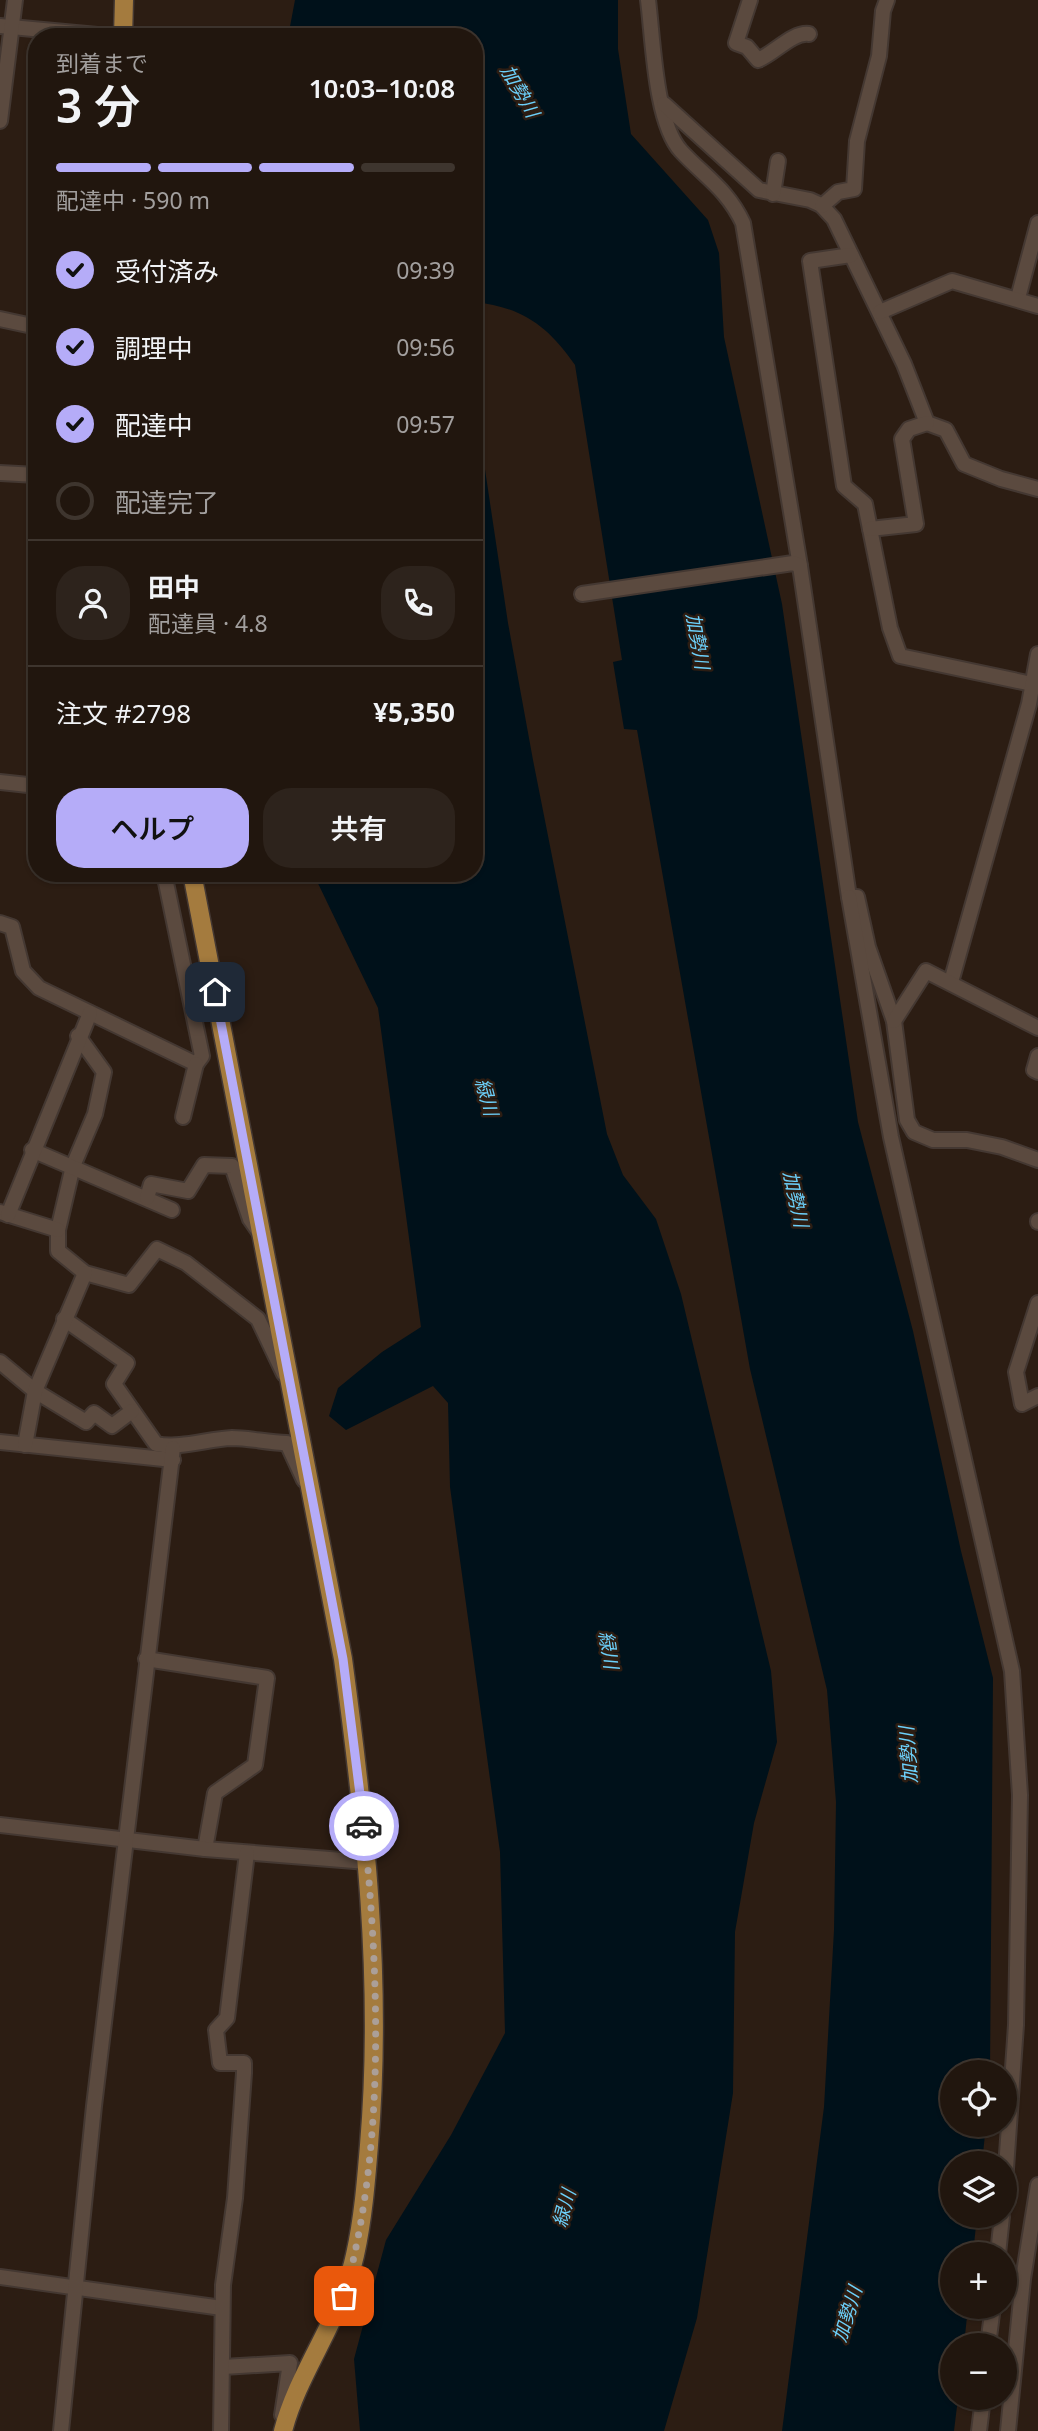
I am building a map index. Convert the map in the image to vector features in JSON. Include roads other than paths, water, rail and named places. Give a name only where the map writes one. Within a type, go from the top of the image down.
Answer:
[{"type":"main road","points":[[122,28],[124,0]]},
{"type":"main road","points":[[194,882],[343,1659],[368,1862],[374,2012],[373,2096],[364,2203],[355,2256],[344,2296],[284,2429]]},
{"type":"street","points":[[0,121],[6,27],[15,0]]},
{"type":"street","points":[[649,0],[659,93],[669,132],[679,150],[718,184],[734,204],[743,223],[849,897],[891,1137],[1012,1671],[1020,1795],[1016,2025],[1007,2151]]},
{"type":"street","points":[[750,0],[736,43],[747,47],[758,60],[776,52],[789,40],[809,34]]},
{"type":"street","points":[[822,206],[838,192],[854,190],[857,141],[879,57],[883,11],[887,0]]},
{"type":"street","points":[[6,27],[28,29]]},
{"type":"street","points":[[663,104],[759,190],[772,189],[810,200],[822,206],[834,219],[880,312],[927,423]]},
{"type":"street","points":[[772,189],[778,161]]},
{"type":"street","points":[[1018,298],[1038,223]]},
{"type":"street","points":[[851,255],[810,261],[844,486],[865,503],[890,628],[900,656],[1032,684]]},
{"type":"street","points":[[880,312],[952,281],[1038,306]]},
{"type":"street","points":[[0,319],[28,325]]},
{"type":"street","points":[[870,529],[916,524],[902,439],[909,429],[927,423],[946,430],[964,464],[1000,479],[1038,489]]},
{"type":"street","points":[[0,473],[28,475]]},
{"type":"street","points":[[582,594],[797,565]]},
{"type":"street","points":[[951,982],[1033,705],[1032,684],[1038,654]]},
{"type":"street","points":[[0,782],[28,785]]},
{"type":"street","points":[[166,882],[202,1056],[196,1064],[183,1117]]},
{"type":"street","points":[[849,897],[856,897],[868,947],[894,1021],[907,1120],[914,1132],[933,1140],[967,1140],[1002,1147],[1038,1160]]},
{"type":"street","points":[[0,923],[12,927],[23,971],[39,988],[196,1064]]},
{"type":"street","points":[[894,1021],[926,971],[1038,1028]]},
{"type":"street","points":[[58,1230],[4,1214],[90,1013]]},
{"type":"street","points":[[78,1036],[104,1072],[95,1114],[72,1169],[58,1230],[58,1251],[85,1273],[129,1285],[157,1249],[186,1263],[258,1320],[292,1392]]},
{"type":"street","points":[[1038,1056],[1034,1070],[1038,1072]]},
{"type":"street","points":[[32,1150],[172,1210]]},
{"type":"street","points":[[147,1198],[151,1184],[188,1191],[204,1165],[232,1166],[250,1219],[261,1236]]},
{"type":"street","points":[[25,1445],[35,1391],[85,1273]]},
{"type":"street","points":[[1038,1303],[1016,1372],[1022,1404],[1038,1396]]},
{"type":"street","points":[[64,1319],[127,1363],[114,1384],[156,1444],[173,1454]]},
{"type":"street","points":[[0,1362],[35,1391],[86,1422],[94,1413],[112,1426],[132,1411]]},
{"type":"street","points":[[0,1443],[173,1454],[187,1443],[235,1438],[287,1443],[312,1497]]},
{"type":"street","points":[[61,2431],[74,2286],[146,1659],[173,1454]]},
{"type":"street","points":[[146,1659],[267,1678],[255,1765],[215,1793],[205,1849]]},
{"type":"street","points":[[0,1825],[205,1849],[368,1862]]},
{"type":"street","points":[[220,2431],[222,2308],[235,2198],[244,2063],[220,2063],[216,2030],[227,2018],[247,1853]]},
{"type":"street","points":[[1008,2431],[1023,2279],[1038,2185]]},
{"type":"street","points":[[0,2277],[222,2308]]},
{"type":"street","points":[[223,2367],[290,2362],[282,2414],[284,2429]]},
{"type":"street","points":[[979,2431],[982,2410]]},
{"type":"water","name":"加勢川","points":[[295,0],[618,0],[618,49],[631,134],[708,220],[719,253],[724,337],[782,604],[858,1122],[913,1331],[961,1551],[993,1678],[990,2060],[940,2060],[940,2137],[985,2137],[983,2151],[940,2151],[940,2228],[976,2228],[974,2242],[940,2242],[940,2319],[967,2319],[965,2333],[940,2333],[940,2410],[957,2410],[954,2431],[782,2431],[824,2107],[834,1930],[836,1802],[827,1690],[750,1369],[637,730],[624,729],[613,662],[622,660],[575,365],[544,329],[506,308],[483,304],[483,28],[290,28]]},
{"type":"water","name":"緑川","points":[[483,456],[508,623],[533,760],[607,1134],[623,1175],[656,1219],[681,1294],[771,1671],[777,1742],[754,1823],[735,1932],[733,2093],[697,2318],[664,2431],[360,2431],[354,2359],[386,2240],[451,2135],[505,2033],[500,1852],[450,1487],[448,1403],[433,1386],[346,1430],[329,1416],[338,1388],[382,1352],[421,1327],[378,1008],[317,882],[483,882]]}]
